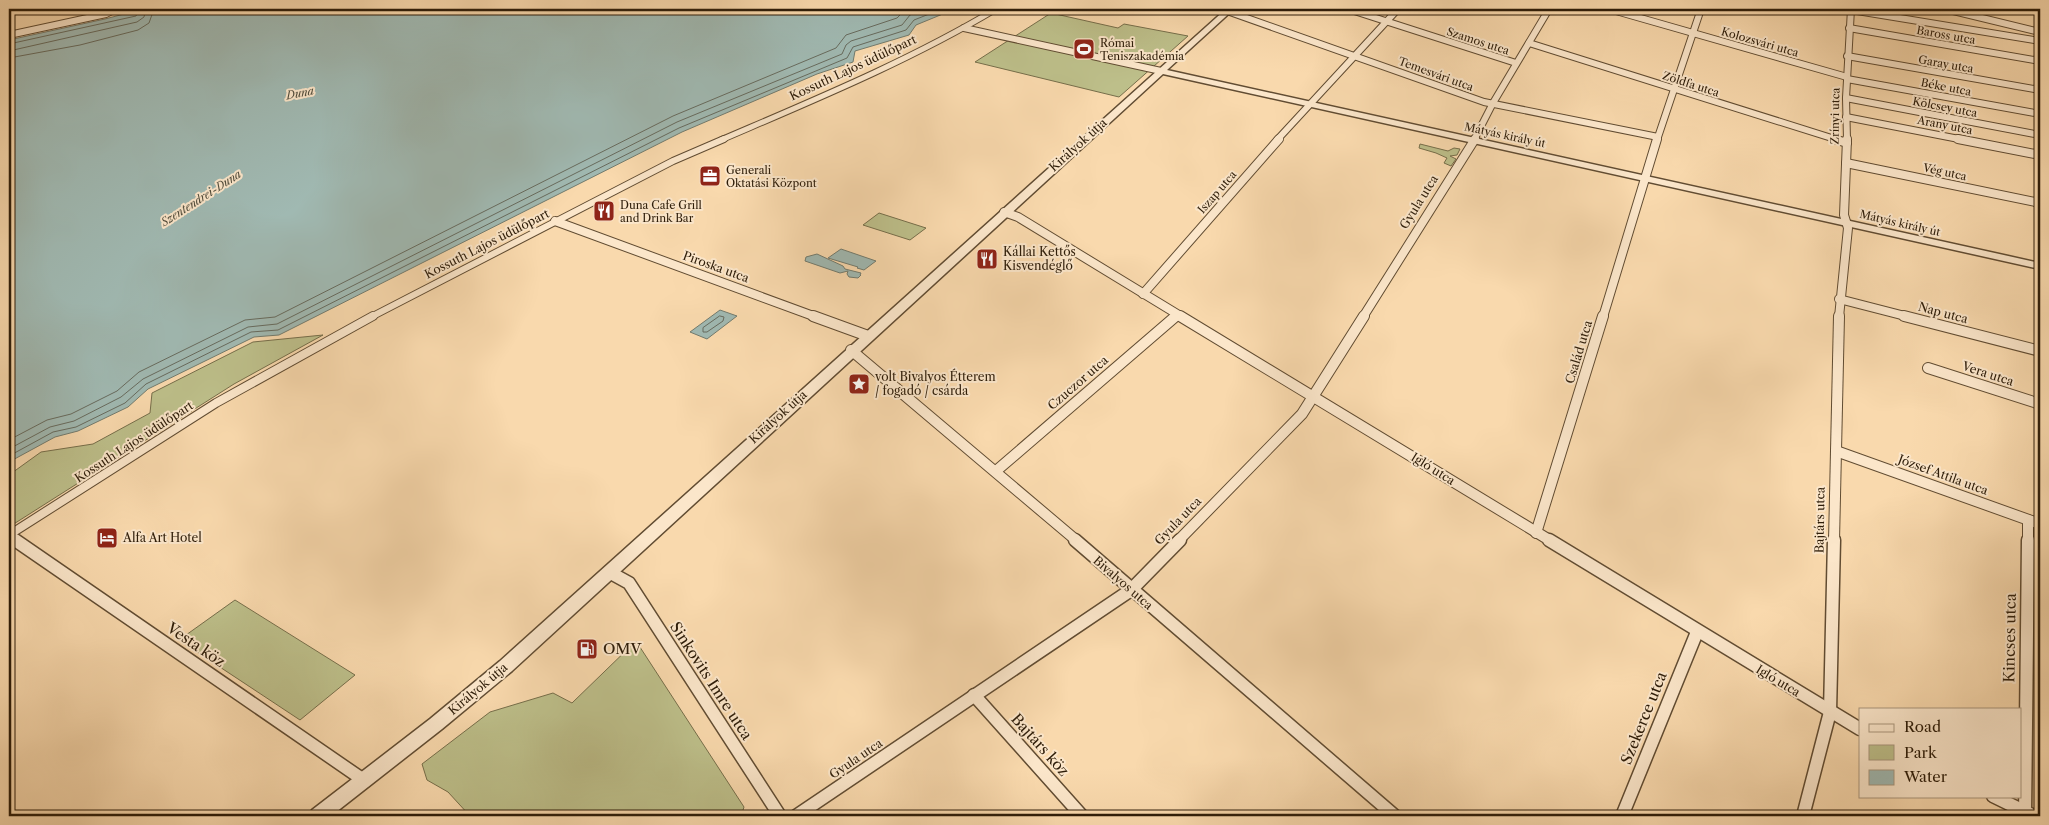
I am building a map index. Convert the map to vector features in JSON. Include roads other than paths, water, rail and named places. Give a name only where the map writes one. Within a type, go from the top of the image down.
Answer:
[{"type":"street","name":"Kossuth Lajos üdülőpart","points":[[9,536],[201,412],[265,374],[555,221],[674,161],[861,79],[964,28],[996,9]]},
{"type":"street","name":"Temesvári utca","points":[[1214,9],[1228,10],[1492,103],[1658,137]]},
{"type":"street","name":"Szamos utca","points":[[1348,9],[1516,63]]},
{"type":"street","name":"Iszap utca","points":[[1143,294],[1309,104],[1398,9]]},
{"type":"street","name":"Gyula utca","points":[[796,816],[1131,590],[1302,414],[1474,140],[1492,103],[1549,9]]},
{"type":"street","name":"Kolozsvári utca","points":[[1609,9],[1847,78]]},
{"type":"street","name":"Család utca","points":[[1536,533],[1658,137],[1701,9]]},
{"type":"street","points":[[1945,9],[2040,32]]},
{"type":"street","name":"Királyok útja","points":[[318,816],[498,672],[1228,10]]},
{"type":"street","points":[[1851,10],[2040,41]]},
{"type":"street","name":"Zrínyi utca","points":[[1847,222],[1844,215],[1846,98],[1851,10]]},
{"type":"street","points":[[9,35],[108,12]]},
{"type":"street","name":"Mátyás király út","points":[[964,28],[2040,266]]},
{"type":"street","name":"Baross utca","points":[[1849,28],[2040,61]]},
{"type":"street","name":"Zöldfa utca","points":[[1529,43],[1846,143]]},
{"type":"street","name":"Garay utca","points":[[1847,56],[2040,90]]},
{"type":"street","name":"Béke utca","points":[[1847,78],[2040,114]]},
{"type":"street","name":"Kölcsey utca","points":[[1846,98],[2040,135]]},
{"type":"street","name":"Arany utca","points":[[1846,117],[2040,155]]},
{"type":"street","name":"Vég utca","points":[[1846,163],[2040,203]]},
{"type":"street","name":"Igló utca","points":[[1004,212],[1018,217],[1177,315],[1314,396],[1697,632],[1859,728]]},
{"type":"street","name":"Piroska utca","points":[[555,221],[868,336]]},
{"type":"street","name":"Bajtárs utca","points":[[1803,816],[1830,712],[1839,299],[1848,228],[1847,222]]},
{"type":"street","name":"Nap utca","points":[[1839,299],[2040,351]]},
{"type":"street","name":"Czuczor utca","points":[[996,471],[1177,315]]},
{"type":"street","name":"Bivalyos utca","points":[[851,350],[996,471],[1131,590],[1395,816]]},
{"type":"street","name":"Vera utca","points":[[1928,368],[2040,404]]},
{"type":"street","name":"József Attila utca","points":[[1836,451],[2034,522]]},
{"type":"street","name":"Kincses utca","points":[[2028,815],[2034,522]]},
{"type":"street","name":"Vesta köz","points":[[9,536],[365,780]]},
{"type":"street","name":"Sinkovits Imre utca","points":[[609,572],[629,583],[780,816]]},
{"type":"street","name":"Szekerce utca","points":[[1622,816],[1697,632]]},
{"type":"street","name":"Bajtárs köz","points":[[974,695],[1082,816]]},
{"type":"street","points":[[1997,798],[2028,815]]},
{"type":"water","points":[[143,9],[955,9],[916,25],[909,35],[855,51],[853,62],[817,74],[682,132],[279,335],[254,337],[148,389],[128,407],[78,431],[55,437],[9,462],[9,40]]},
{"type":"water","points":[[841,249],[876,261],[864,270],[828,258]]},
{"type":"water","points":[[817,254],[843,266],[845,269],[861,273],[861,275],[858,278],[849,277],[848,271],[840,273],[805,261],[806,257]]},
{"type":"water","points":[[720,310],[737,316],[707,339],[690,332]]},
{"type":"place","name":"Római Teniszakadémia","points":[[1084,49]]},
{"type":"place","name":"Generali Oktatási Központ","points":[[710,176]]},
{"type":"place","name":"Duna Cafe Grill and Drink Bar","points":[[604,211]]},
{"type":"place","name":"Kállai Kettős Kisvendéglő","points":[[987,259]]},
{"type":"place","name":"volt Bivalyos Étterem / fogadó / csárda","points":[[859,384]]},
{"type":"place","name":"Alfa Art Hotel","points":[[107,538]]},
{"type":"place","name":"OMV","points":[[587,649]]},
{"type":"water label","name":"Duna","points":[[300,93]]},
{"type":"water label","name":"Szentendrei-Duna","points":[[201,198]]}]
